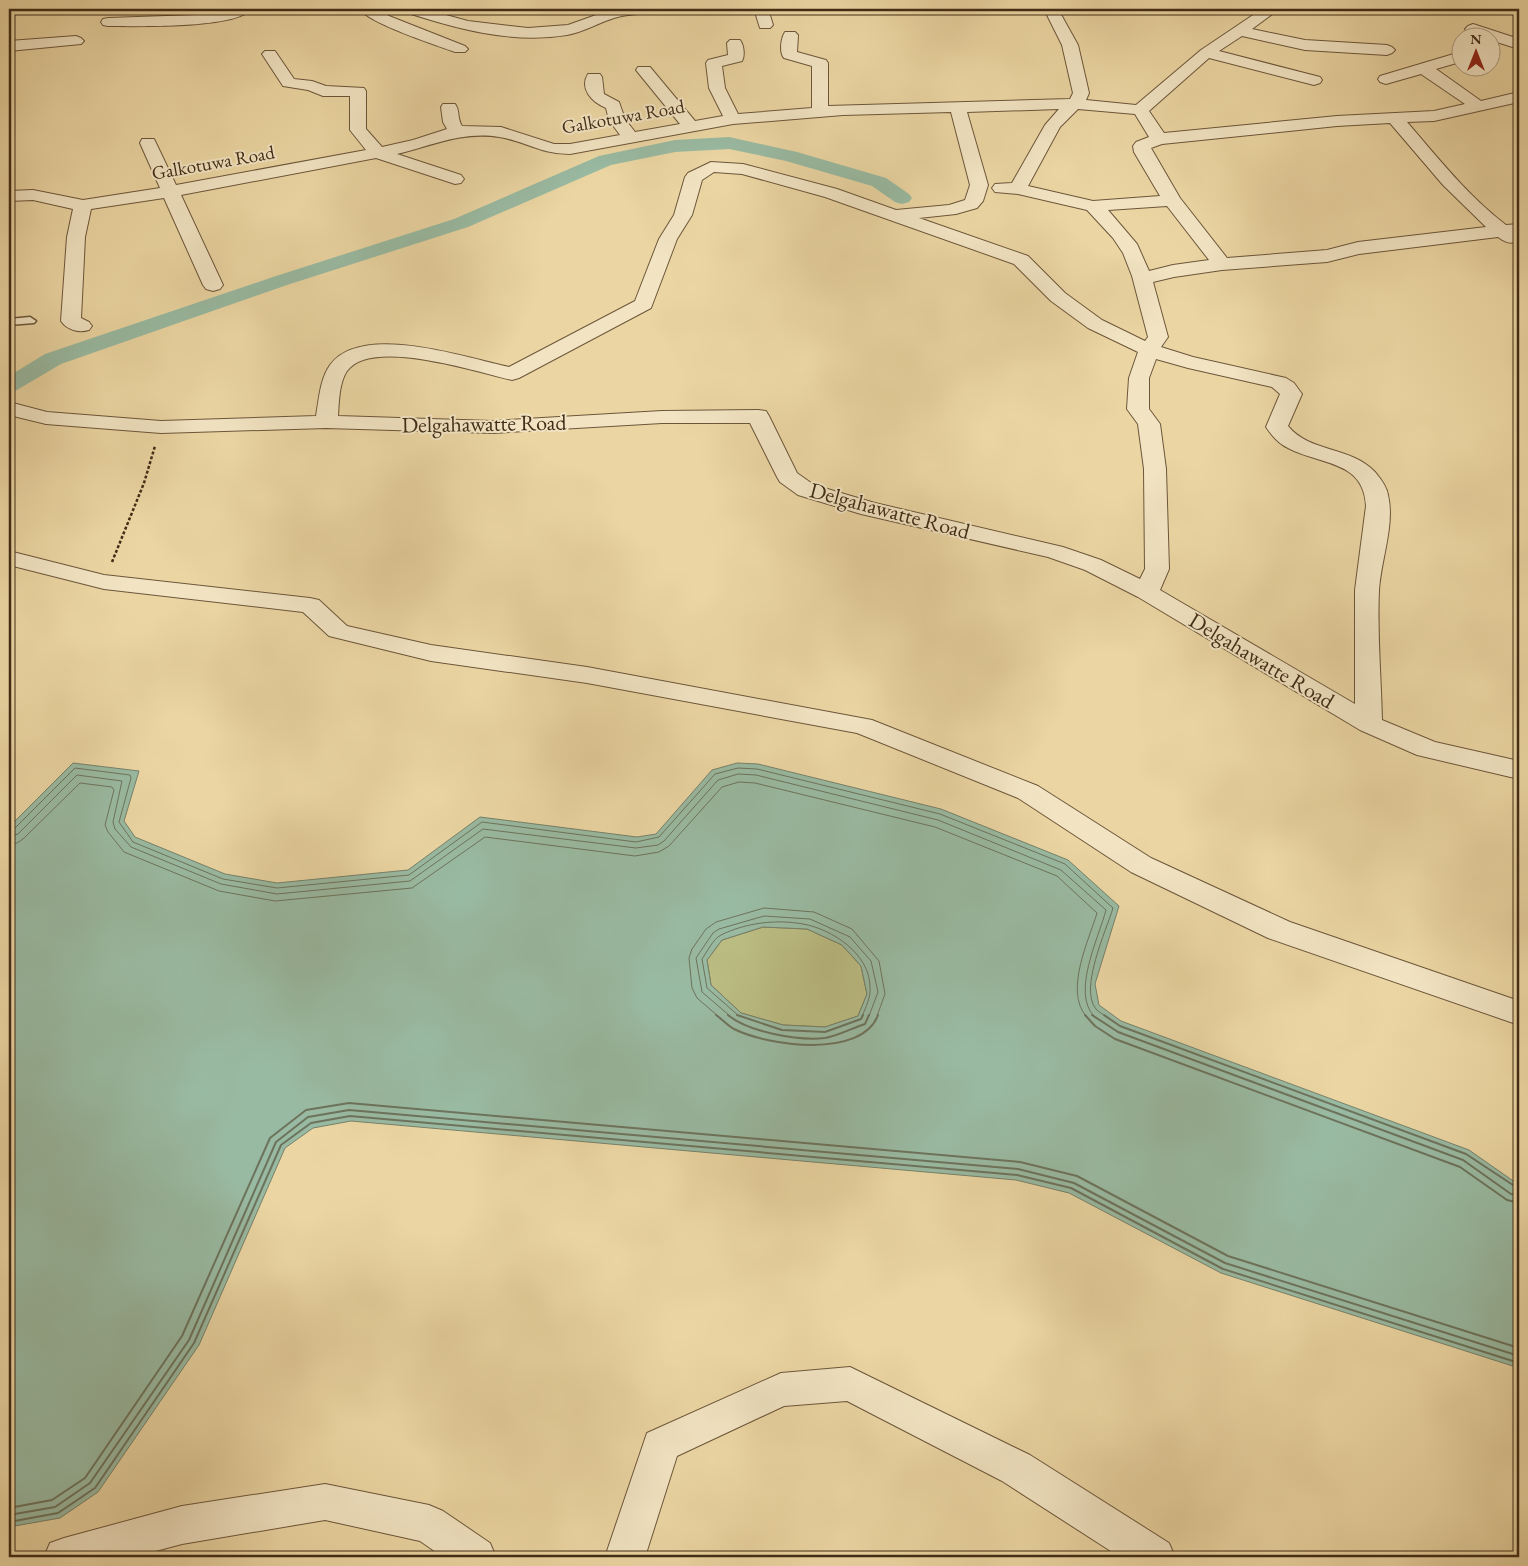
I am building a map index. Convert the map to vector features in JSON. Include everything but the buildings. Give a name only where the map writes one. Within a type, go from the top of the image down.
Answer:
[{"type":"street","points":[[108,22],[189,19],[230,14],[244,9]]},
{"type":"street","points":[[367,9],[384,19],[460,49]]},
{"type":"street","points":[[410,9],[432,16],[505,31],[540,32],[567,30],[586,25],[608,14],[652,9]]},
{"type":"street","points":[[762,9],[765,25]]},
{"type":"street","points":[[1018,189],[1053,125],[1075,104],[1081,93],[1070,45],[1051,9]]},
{"type":"street","points":[[1158,139],[1140,110],[1206,53],[1272,9]]},
{"type":"street","points":[[1239,31],[1305,45],[1387,50]]},
{"type":"street","points":[[790,34],[789,55],[820,63],[820,111]]},
{"type":"street","points":[[1500,38],[1519,44]]},
{"type":"street","points":[[9,46],[76,41]]},
{"type":"street","points":[[733,119],[717,88],[714,63],[736,58],[736,43]]},
{"type":"street","points":[[1206,53],[1314,80]]},
{"type":"street","points":[[270,54],[289,83],[312,86],[323,90],[358,91],[358,130],[378,152],[455,179]]},
{"type":"street","points":[[1386,79],[1450,60]]},
{"type":"street","points":[[1424,68],[1479,106]]},
{"type":"street","points":[[644,70],[690,125]]},
{"type":"street","points":[[594,78],[595,95],[598,100],[613,105],[618,120],[632,139]]},
{"type":"street","points":[[1222,264],[1172,200],[1143,152],[1142,146],[1158,139],[1337,121],[1434,116],[1519,97]]},
{"type":"street","name":"Galkotuwa Road","points":[[9,196],[31,195],[49,198],[65,204],[84,205],[344,160],[417,144],[457,131],[501,132],[553,149],[570,149],[632,139],[690,125],[820,111],[1075,104],[1140,110]]},
{"type":"street","points":[[448,107],[451,122],[457,131]]},
{"type":"street","points":[[888,214],[915,214],[950,210],[971,204],[974,201],[979,185],[958,107]]},
{"type":"street","points":[[1394,118],[1459,190],[1500,230],[1519,244]]},
{"type":"street","points":[[148,143],[213,285]]},
{"type":"street","points":[[344,160],[380,172]]},
{"type":"street","points":[[326,422],[332,382],[339,366],[352,356],[372,350],[406,350],[512,374],[644,304],[668,239],[683,215],[694,177],[711,167],[743,169],[777,177],[831,193],[1021,260],[1058,297],[1095,324],[1149,350],[1188,362],[1279,382],[1287,387],[1291,394],[1277,427],[1282,434],[1291,442],[1350,462],[1368,477],[1377,494],[1375,532],[1367,589],[1369,724]]},
{"type":"street","points":[[979,185],[1018,189],[1093,206],[1172,200]]},
{"type":"street","points":[[82,326],[71,321],[76,237],[84,205]]},
{"type":"street","points":[[1093,206],[1111,223],[1129,245],[1142,278],[1158,337],[1149,350],[1139,378],[1138,409],[1148,424],[1155,469],[1157,568],[1147,592]]},
{"type":"street","points":[[1142,278],[1172,271],[1222,264],[1327,256],[1358,248],[1519,229]]},
{"type":"street","name":"Delgahawatte Road","points":[[12,408],[46,418],[161,427],[326,422],[493,427],[662,416],[758,416],[788,477],[806,490],[869,509],[1055,552],[1093,565],[1147,592],[1369,724],[1427,749],[1519,770]]},
{"type":"street","points":[[9,558],[104,582],[310,605],[338,631],[431,652],[587,675],[863,726],[1028,792],[1142,865],[1279,930],[1519,1013]]},
{"type":"street","points":[[625,1557],[661,1445],[781,1390],[850,1384],[1016,1468],[1156,1557]]},
{"type":"street","points":[[64,1557],[182,1525],[324,1502],[429,1524],[476,1557]]},
{"type":"lane","points":[[9,322],[30,321]]},
{"type":"path","points":[[104,582],[144,483],[161,427]]},
{"type":"green space","points":[[763,927],[807,929],[842,945],[861,966],[867,994],[858,1016],[825,1027],[783,1025],[741,1013],[711,985],[707,960],[722,940]]},
{"type":"water","points":[[73,763],[139,771],[124,821],[135,837],[225,874],[277,883],[408,870],[480,817],[637,837],[656,834],[712,770],[737,763],[758,764],[941,809],[1068,860],[1119,906],[1095,984],[1099,1005],[1121,1021],[1469,1150],[1519,1185],[1519,1368],[1221,1273],[1069,1193],[1016,1180],[351,1121],[313,1128],[285,1148],[199,1345],[98,1492],[60,1518],[9,1527],[9,827]],"holes":[[[763,927],[807,929],[842,945],[861,966],[867,994],[858,1016],[825,1027],[783,1025],[741,1013],[711,985],[707,960],[722,940]]]},
{"type":"waterway","points":[[9,385],[53,359],[280,281],[461,223],[606,160],[675,146],[729,143],[790,156],[879,182],[902,198]]}]
